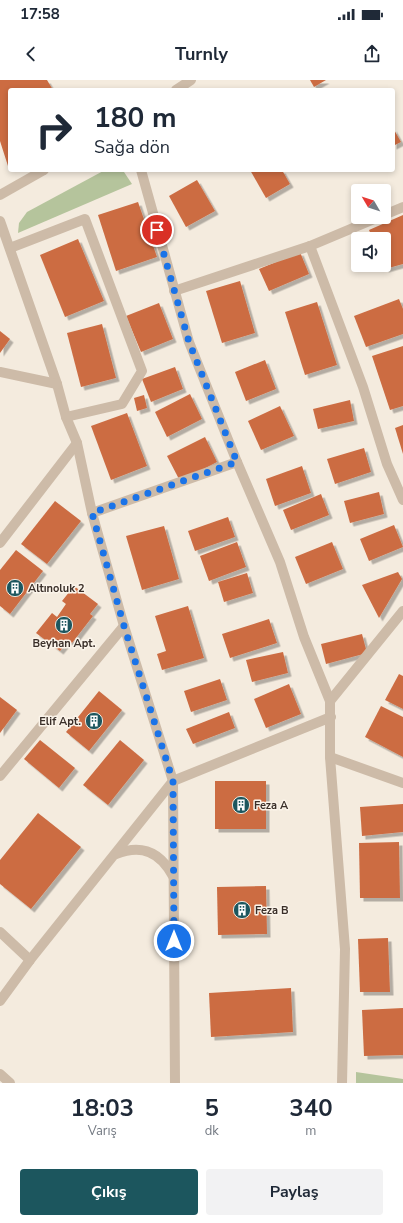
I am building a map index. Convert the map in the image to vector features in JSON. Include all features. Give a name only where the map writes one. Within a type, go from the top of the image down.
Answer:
[{"type":"street","points":[[179,88],[191,80]]},
{"type":"street","points":[[0,195],[40,172]]},
{"type":"street","points":[[142,172],[189,342],[237,462],[280,562],[304,637],[330,701],[330,757],[345,949],[342,1083]]},
{"type":"street","points":[[391,212],[403,207]]},
{"type":"street","points":[[10,248],[85,219],[142,371],[122,404],[66,417]]},
{"type":"street","points":[[0,221],[57,384],[66,417],[77,443],[92,513],[124,626],[173,781],[175,1083]]},
{"type":"street","points":[[174,291],[310,246],[362,224]]},
{"type":"street","points":[[310,246],[363,387],[387,464],[403,500]]},
{"type":"street","points":[[0,372],[57,384]]},
{"type":"street","points":[[0,544],[77,443]]},
{"type":"street","points":[[92,513],[237,462]]},
{"type":"street","points":[[330,701],[403,611]]},
{"type":"street","points":[[0,776],[124,626]]},
{"type":"street","points":[[0,1002],[30,960],[173,781],[331,717]]},
{"type":"street","points":[[330,757],[403,783]]},
{"type":"street","points":[[114,855],[128,849],[142,850],[155,854],[166,865],[174,878]]},
{"type":"street","points":[[0,932],[30,960]]},
{"type":"street","points":[[0,1074],[10,1083]]},
{"type":"green space","points":[[101,172],[124,172],[132,184],[18,233],[19,223],[27,212]]},
{"type":"green space","points":[[356,1072],[403,1079],[403,1083],[356,1083]]},
{"type":"building","points":[[0,80],[47,80],[52,88],[8,88],[8,166],[0,141]]},
{"type":"building","points":[[310,80],[326,80],[314,87]]},
{"type":"building","points":[[395,132],[401,142],[395,145]]},
{"type":"building","points":[[251,172],[283,172],[290,184],[266,198]]},
{"type":"building","points":[[197,180],[215,211],[186,227],[169,196]]},
{"type":"building","points":[[138,202],[157,257],[116,271],[98,215]]},
{"type":"building","points":[[403,215],[403,264],[391,267],[391,232],[370,232],[369,230],[383,224],[391,224],[391,220]]},
{"type":"building","points":[[78,239],[104,301],[65,317],[40,255]]},
{"type":"building","points":[[300,252],[309,274],[269,291],[259,269]]},
{"type":"building","points":[[240,281],[255,333],[222,343],[206,291]]},
{"type":"building","points":[[399,299],[403,309],[403,334],[366,347],[354,316]]},
{"type":"building","points":[[317,302],[337,365],[305,375],[285,312]]},
{"type":"building","points":[[159,303],[173,339],[141,352],[126,316]]},
{"type":"building","points":[[102,324],[116,378],[81,387],[67,333]]},
{"type":"building","points":[[0,331],[10,339],[0,353]]},
{"type":"building","points":[[403,346],[403,406],[390,410],[372,356]]},
{"type":"building","points":[[265,360],[276,389],[246,401],[235,372]]},
{"type":"building","points":[[175,367],[183,389],[151,402],[142,379]]},
{"type":"building","points":[[190,394],[202,419],[167,437],[155,412]]},
{"type":"building","points":[[144,395],[147,408],[137,411],[134,398]]},
{"type":"building","points":[[350,400],[354,421],[318,429],[313,409]]},
{"type":"building","points":[[280,406],[294,436],[261,450],[248,421]]},
{"type":"building","points":[[127,413],[147,466],[111,480],[91,426]]},
{"type":"building","points":[[403,425],[403,454],[395,428]]},
{"type":"building","points":[[205,437],[217,462],[180,481],[167,456]]},
{"type":"building","points":[[364,448],[371,472],[335,484],[327,459]]},
{"type":"building","points":[[302,466],[311,493],[275,506],[266,479]]},
{"type":"building","points":[[379,492],[384,514],[350,523],[344,501]]},
{"type":"building","points":[[321,494],[329,515],[291,530],[283,510]]},
{"type":"building","points":[[55,501],[81,521],[47,564],[21,544]]},
{"type":"building","points":[[228,517],[235,537],[195,551],[188,531]]},
{"type":"building","points":[[394,525],[403,547],[369,561],[360,539]]},
{"type":"building","points":[[164,526],[179,579],[142,590],[126,536]]},
{"type":"building","points":[[237,542],[246,567],[209,581],[200,556]]},
{"type":"building","points":[[332,542],[343,569],[306,584],[295,557]]},
{"type":"building","name":"Altınoluk 2","points":[[16,550],[43,571],[10,614],[0,606],[0,570]]},
{"type":"building","points":[[398,572],[402,579],[379,618],[362,585]]},
{"type":"building","points":[[247,573],[253,593],[224,602],[218,582]]},
{"type":"building","name":"Beyhan Apt.","points":[[74,586],[98,604],[90,614],[93,616],[72,643],[68,641],[60,651],[36,633],[52,613],[57,617],[66,604],[62,601]]},
{"type":"building","points":[[188,606],[204,658],[162,670],[157,654],[166,651],[155,616]]},
{"type":"building","points":[[269,619],[277,643],[230,658],[222,634]]},
{"type":"building","points":[[362,634],[367,653],[326,664],[321,644]]},
{"type":"building","points":[[283,652],[288,673],[252,682],[246,660]]},
{"type":"building","points":[[399,674],[403,676],[403,709],[385,700]]},
{"type":"building","points":[[220,679],[227,700],[191,712],[184,691]]},
{"type":"building","points":[[289,684],[301,714],[266,728],[254,699]]},
{"type":"building","name":"Elif Apt.","points":[[99,691],[122,710],[89,751],[66,732]]},
{"type":"building","points":[[0,697],[17,710],[0,733]]},
{"type":"building","points":[[381,706],[403,717],[403,757],[365,737]]},
{"type":"building","points":[[229,712],[235,728],[193,744],[186,729]]},
{"type":"building","points":[[40,740],[75,768],[59,788],[24,759]]},
{"type":"building","points":[[120,740],[144,760],[108,805],[83,785]]},
{"type":"building","name":"Feza A","points":[[215,781],[266,781],[266,829],[215,829]]},
{"type":"building","points":[[403,804],[403,832],[362,836],[360,807]]},
{"type":"building","points":[[38,813],[81,847],[31,909],[0,884],[0,860]]},
{"type":"building","points":[[399,842],[400,898],[360,898],[359,843]]},
{"type":"building","name":"Feza B","points":[[266,886],[267,934],[218,935],[217,887]]},
{"type":"building","points":[[388,938],[390,992],[360,992],[358,939]]},
{"type":"building","points":[[291,988],[293,1032],[211,1037],[209,993]]},
{"type":"building","points":[[403,1008],[403,1055],[364,1056],[362,1010]]},
{"type":"place","name":"Altınoluk 2","points":[[15,588]]},
{"type":"place","name":"Beyhan Apt.","points":[[64,625]]},
{"type":"place","name":"Elif Apt.","points":[[94,721]]},
{"type":"place","name":"Feza A","points":[[241,805]]},
{"type":"place","name":"Feza B","points":[[242,910]]},
{"type":"route","points":[[157,230],[189,342],[237,462],[92,513],[124,626],[173,781],[174,941]]}]
